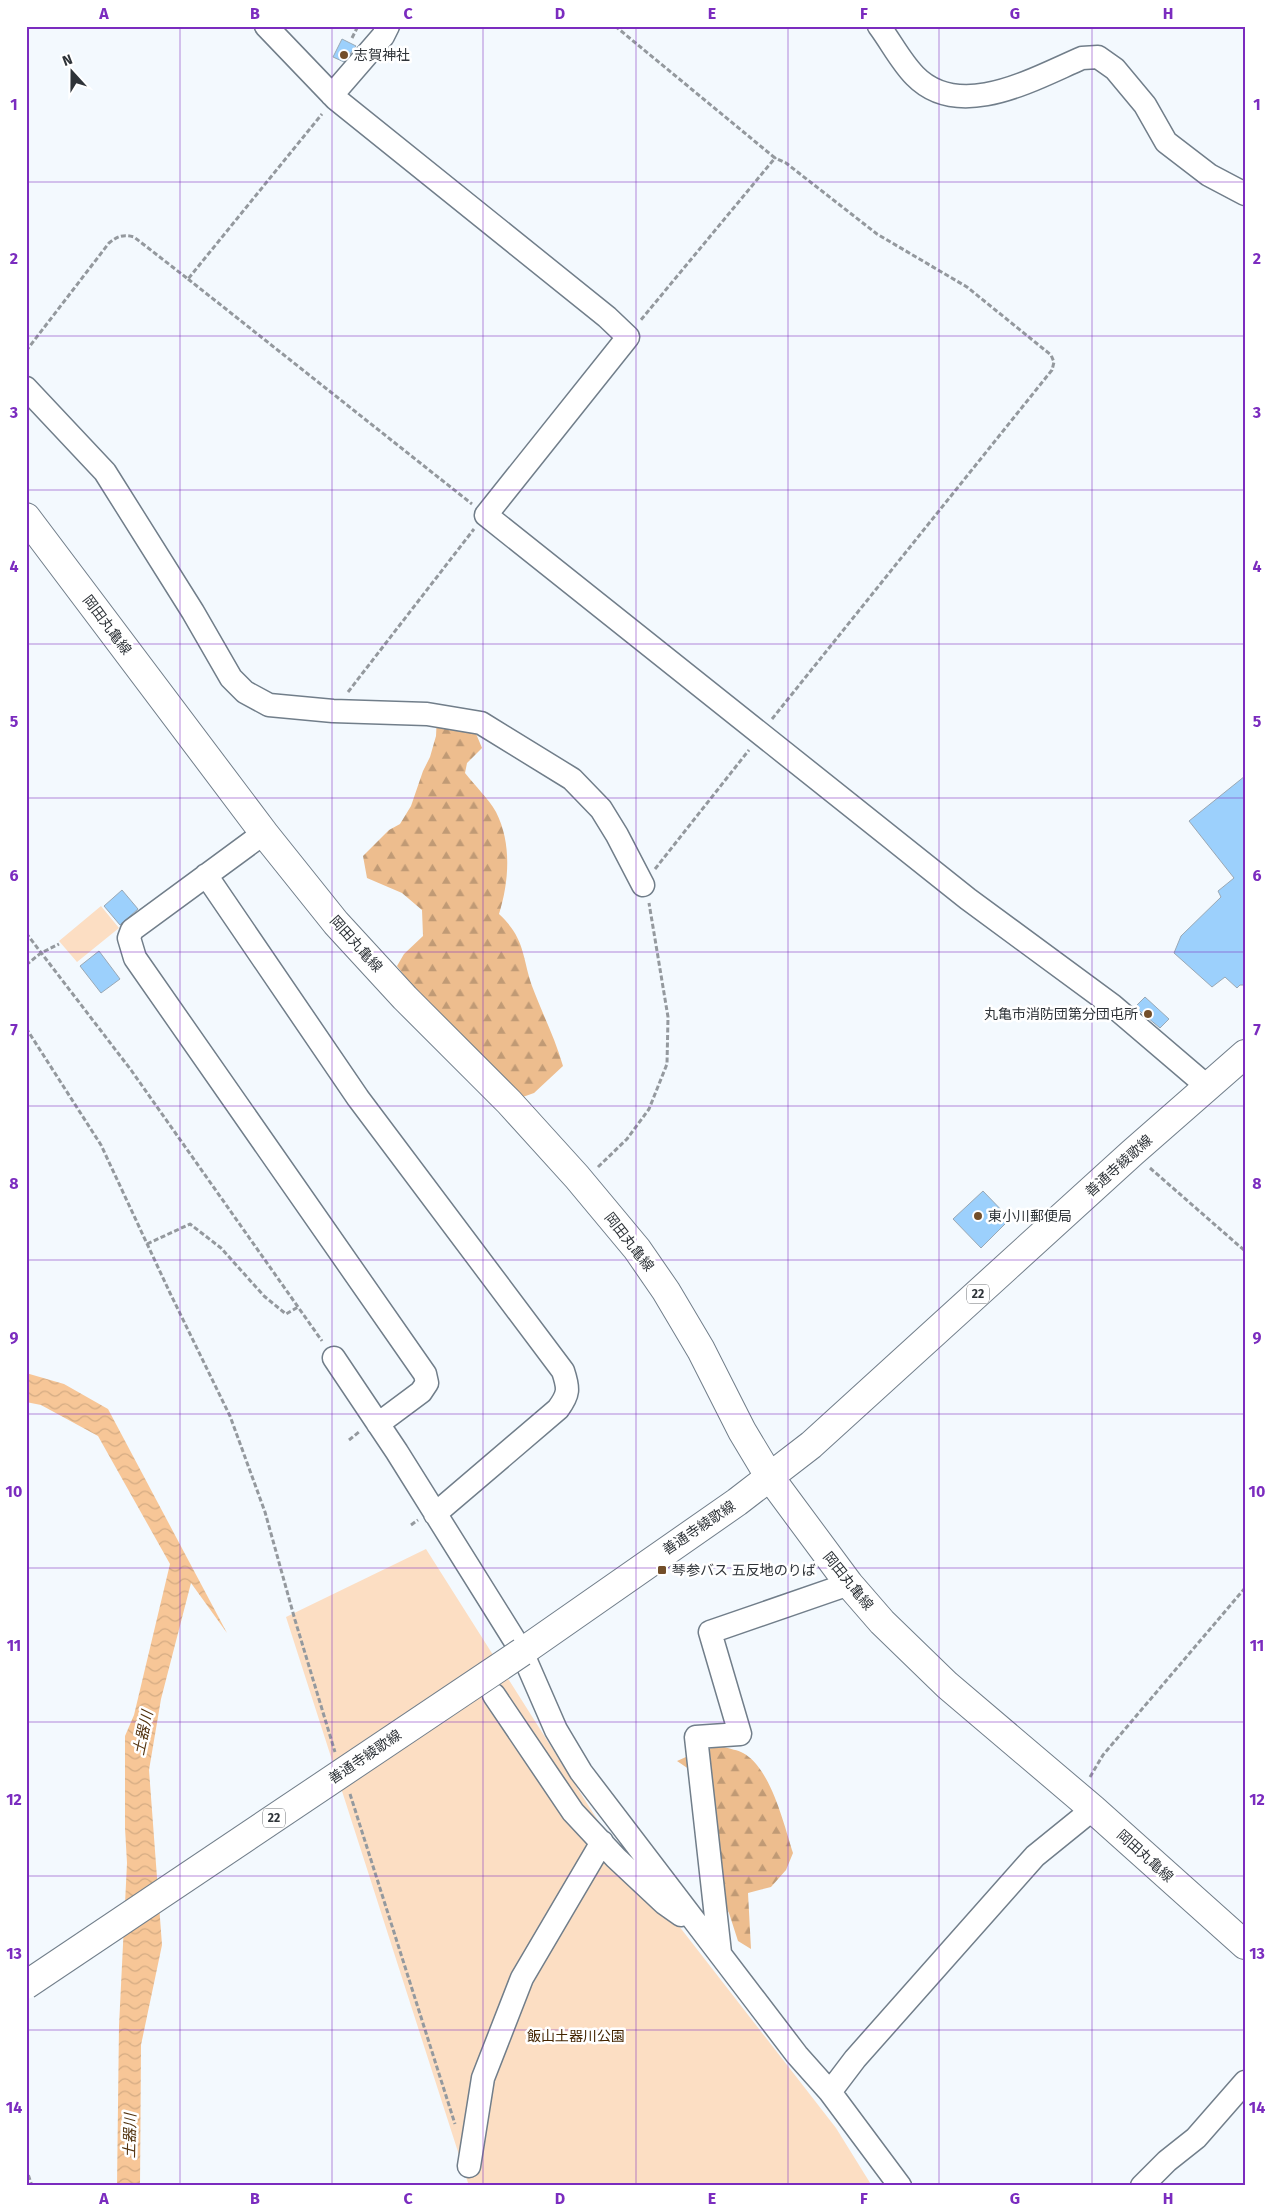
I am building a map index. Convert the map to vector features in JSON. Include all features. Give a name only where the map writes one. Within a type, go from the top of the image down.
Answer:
[{"type":"main road","name":"岡田丸亀線","points":[[26,517],[264,832],[336,923],[406,998],[509,1102],[580,1181],[637,1249],[666,1291],[702,1350],[742,1432],[769,1476],[849,1584],[882,1622],[947,1685],[1085,1803],[1245,1946]]},
{"type":"main road","name":"善通寺綾歌線","points":[[26,1985],[522,1652],[681,1539],[737,1502],[811,1445],[1132,1153],[1245,1054]]},
{"type":"street","points":[[266,26],[333,96],[607,317],[628,337],[486,515],[968,899],[1085,984],[1208,1087]]},
{"type":"street","points":[[333,96],[383,36],[388,26]]},
{"type":"street","points":[[879,26],[915,76],[932,87],[948,94],[968,97],[985,96],[1082,58],[1098,57],[1115,69],[1145,105],[1166,142],[1209,175],[1245,194]]},
{"type":"street","points":[[26,388],[105,472],[232,678],[245,692],[268,705],[333,711],[427,714],[481,723],[572,779],[600,809],[617,835],[643,885]]},
{"type":"street","points":[[264,832],[132,930],[129,938],[135,958],[425,1374],[428,1384],[421,1392],[378,1424]]},
{"type":"street","points":[[206,875],[358,1098],[563,1372],[568,1385],[567,1397],[558,1409],[435,1514]]},
{"type":"street","points":[[334,1358],[378,1424],[522,1652],[556,1730],[581,1772],[797,2056],[830,2092],[900,2186]]},
{"type":"street","points":[[721,1954],[696,1737],[740,1734],[710,1632],[849,1584]]},
{"type":"street","points":[[494,1695],[573,1812],[664,1903],[703,1931]]},
{"type":"street","points":[[558,1697],[574,1735],[608,1788],[696,1905],[703,1931]]},
{"type":"street","points":[[830,2092],[867,2045],[1035,1856],[1085,1803]]},
{"type":"street","points":[[469,2166],[483,2078],[522,1978],[602,1842]]},
{"type":"street","points":[[1142,2186],[1167,2161],[1196,2138],[1245,2082]]},
{"type":"path","points":[[352,38],[358,26]]},
{"type":"path","points":[[580,1181],[601,1165],[627,1139],[649,1109],[667,1064],[668,1017],[652,915],[643,885],[778,710],[1052,370],[1054,362],[1051,355],[967,287],[877,234],[786,163],[775,158],[615,26]]},
{"type":"path","points":[[188,279],[333,96]]},
{"type":"path","points":[[628,337],[775,158]]},
{"type":"path","points":[[26,351],[109,243],[116,237],[134,236],[486,515],[333,711]]},
{"type":"path","points":[[26,933],[131,1070],[334,1358]]},
{"type":"path","points":[[26,965],[41,953],[59,944]]},
{"type":"path","points":[[26,1028],[100,1145],[234,1425],[265,1512],[295,1620],[337,1756]]},
{"type":"path","points":[[1132,1153],[1245,1251]]},
{"type":"path","points":[[147,1244],[190,1224],[221,1248],[264,1296],[286,1314],[298,1307]]},
{"type":"path","points":[[1085,1803],[1103,1755],[1245,1588]]},
{"type":"path","points":[[348,1789],[456,2129]]},
{"type":"path","points":[[26,2168],[32,2186]]},
{"type":"green space","points":[[437,716],[472,724],[482,748],[467,763],[465,773],[493,807],[505,837],[507,876],[499,914],[514,931],[522,948],[532,986],[563,1066],[534,1093],[517,1099],[419,995],[397,966],[404,954],[423,936],[422,910],[402,893],[367,878],[363,856],[389,830],[400,824],[411,806],[430,757],[436,736]]},
{"type":"green space","points":[[101,906],[119,928],[77,962],[59,941]]},
{"type":"green space","name":"飯山土器川公園","points":[[426,1549],[602,1827],[836,2128],[872,2186],[469,2186],[286,1617]]},
{"type":"green space","points":[[724,1747],[743,1753],[753,1760],[761,1771],[769,1784],[781,1813],[793,1853],[786,1870],[771,1887],[748,1893],[751,1949],[738,1941],[729,1913],[720,1897],[702,1778],[677,1761],[704,1749]]},
{"type":"water","name":"土器川","points":[[26,1373],[64,1384],[108,1409],[227,1633],[191,1583],[161,1699],[149,1770],[162,1945],[141,2045],[140,2186],[117,2186],[119,2026],[127,1863],[125,1736],[134,1715],[170,1564],[98,1436],[41,1405],[26,1402]]},
{"type":"building","points":[[342,39],[356,46],[344,62],[333,57]]},
{"type":"building","points":[[1245,776],[1245,985],[1240,985],[1237,988],[1225,977],[1212,987],[1174,953],[1181,936],[1221,897],[1218,891],[1234,878],[1189,821]]},
{"type":"building","points":[[122,890],[138,909],[120,925],[104,906]]},
{"type":"building","points":[[99,951],[120,979],[101,993],[80,966]]},
{"type":"building","points":[[1145,997],[1169,1019],[1160,1028],[1135,1007]]},
{"type":"building","points":[[983,1191],[1010,1219],[981,1248],[953,1219]]},
{"type":"place","name":"志賀神社","points":[[344,55]]},
{"type":"place","name":"丸亀市消防団第分団屯所","points":[[1148,1014]]},
{"type":"place","name":"東小川郵便局","points":[[978,1216]]},
{"type":"place","name":"琴参バス 五反地のりば","points":[[662,1570]]}]
